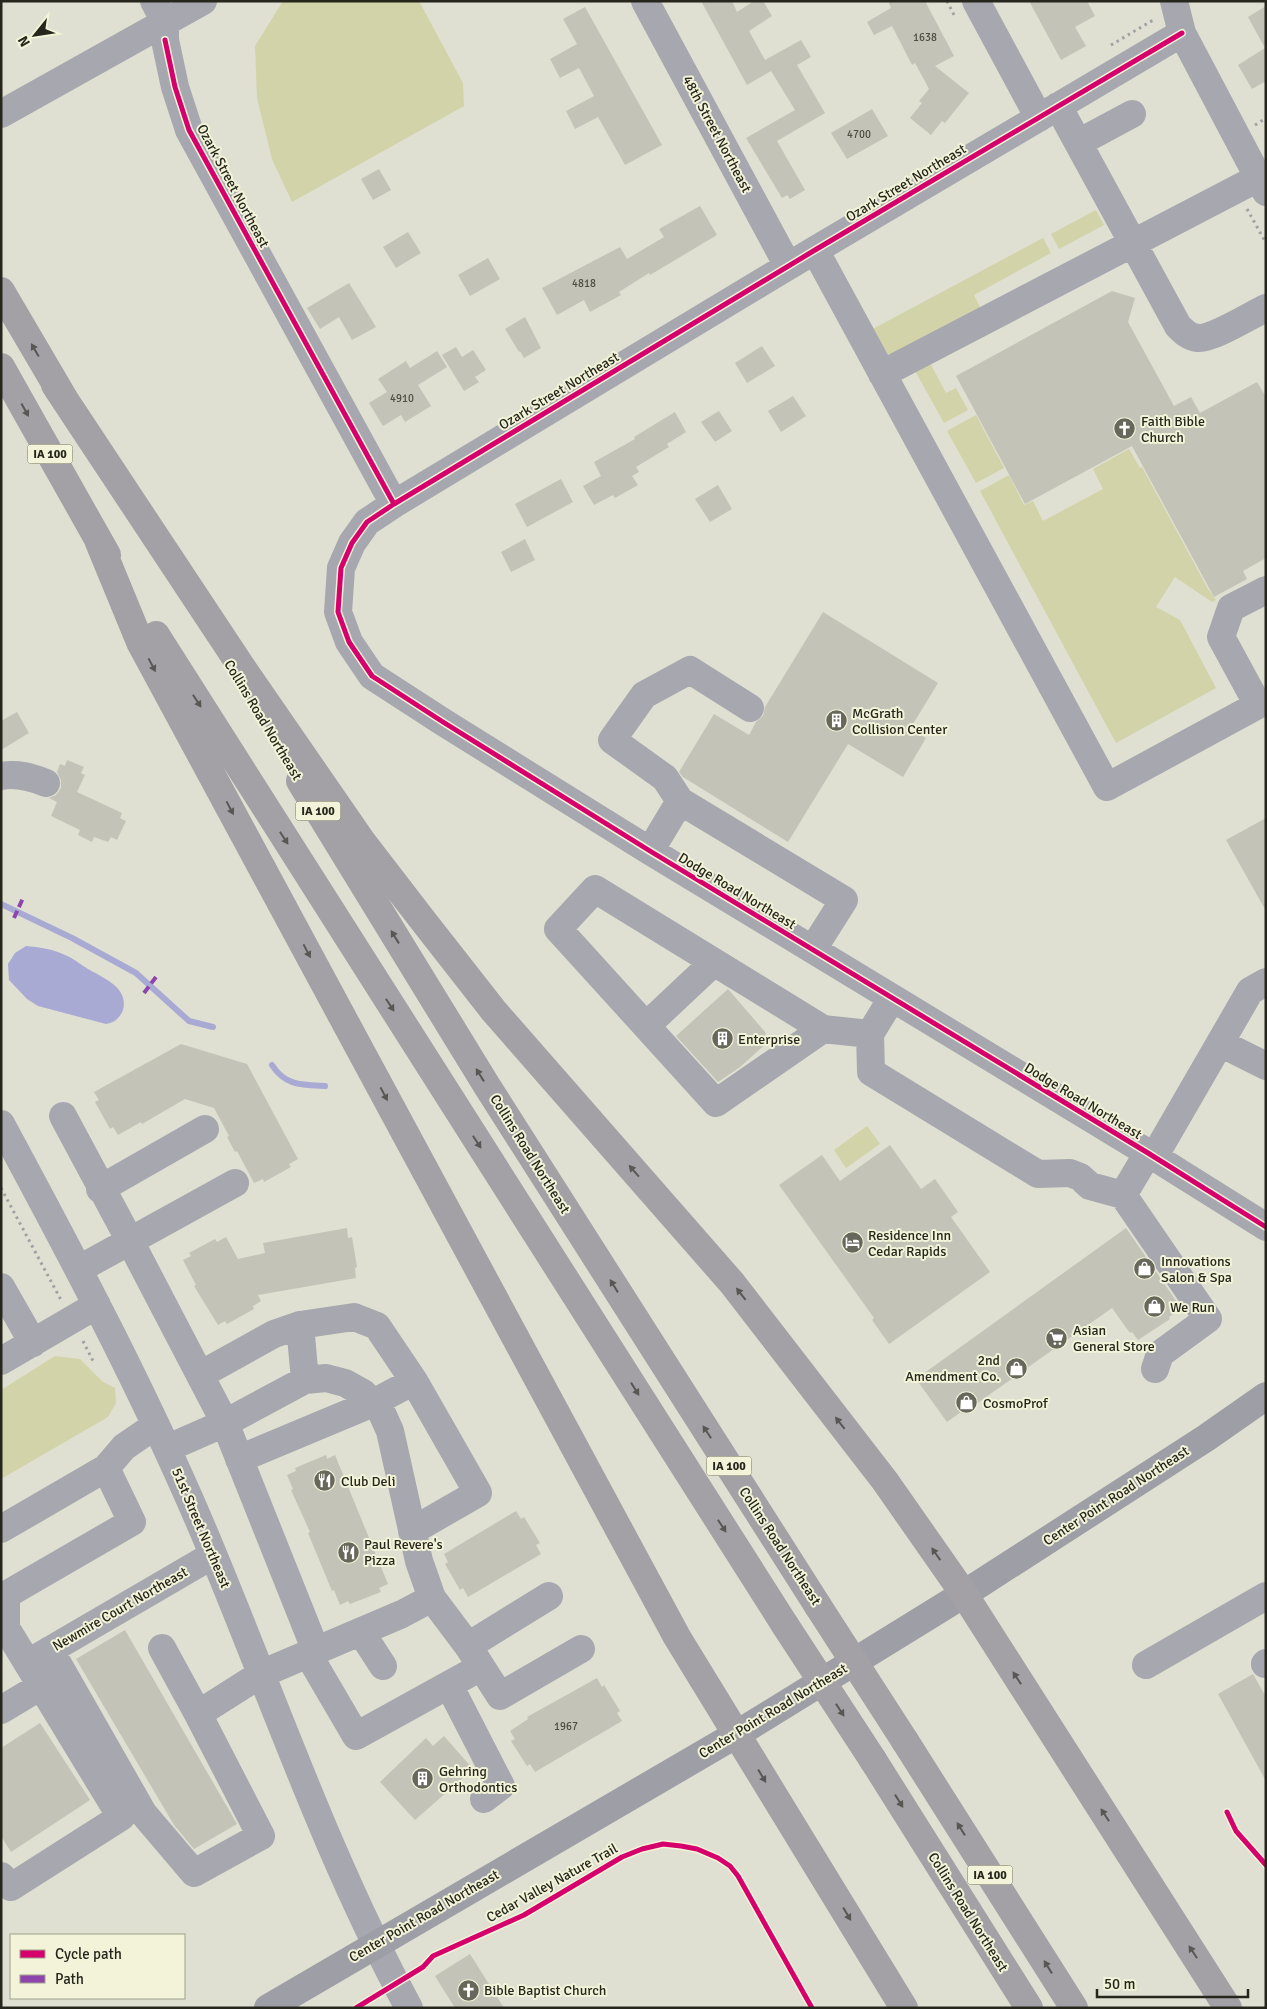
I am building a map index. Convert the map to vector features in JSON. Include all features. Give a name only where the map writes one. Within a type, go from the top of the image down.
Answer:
[{"type":"highway","name":"Collins Road Northeast","points":[[1,292],[56,385],[482,1078],[906,1741],[1074,2008]]},
{"type":"highway","name":"Collins Road Northeast","points":[[1,368],[98,540],[196,701],[873,1760],[1029,2008]]},
{"type":"highway","points":[[56,385],[241,666],[373,855],[493,1010],[732,1283],[885,1480],[964,1594],[1212,1983],[1230,2008]]},
{"type":"highway","points":[[98,540],[144,650],[677,1637],[904,2008]]},
{"type":"main road","name":"Center Point Road Northeast","points":[[268,2008],[737,1734],[964,1594],[1206,1438],[1266,1396]]},
{"type":"street","points":[[1,114],[161,21],[203,1]]},
{"type":"street","name":"48th Street Northeast","points":[[645,1],[788,266]]},
{"type":"street","points":[[976,1],[1048,112],[1078,143],[1178,326],[1186,334],[1198,338],[1209,337],[1266,308]]},
{"type":"street","points":[[882,374],[1133,243],[1260,168],[1182,33],[1174,1]]},
{"type":"street","name":"Ozark Street Northeast","points":[[161,21],[175,87],[189,130],[394,504],[788,266],[1182,33]]},
{"type":"street","points":[[1078,143],[1132,114]]},
{"type":"street","points":[[815,250],[1107,787],[1258,705],[1221,637],[1231,608],[1266,590]]},
{"type":"street","name":"Dodge Road Northeast","points":[[394,504],[367,522],[352,543],[341,568],[338,612],[350,642],[372,676],[442,722],[650,851],[1151,1155],[1266,1227]]},
{"type":"street","points":[[750,708],[690,670],[644,695],[612,740],[665,778],[680,801],[844,900],[813,949]]},
{"type":"street","points":[[1,776],[17,774],[46,783]]},
{"type":"street","points":[[650,851],[680,801]]},
{"type":"street","points":[[823,1029],[716,1104],[558,929],[595,888],[823,1029],[870,1034]]},
{"type":"street","points":[[646,1026],[714,963]]},
{"type":"street","points":[[1122,1195],[1151,1155],[1250,991],[1266,982]]},
{"type":"street","points":[[892,998],[870,1034],[871,1072],[1038,1174],[1070,1173],[1080,1177],[1090,1186],[1122,1195],[1208,1319],[1160,1354],[1155,1368]]},
{"type":"street","points":[[1220,1043],[1266,1066]]},
{"type":"street","points":[[62,1116],[225,1423],[312,1653],[356,1736],[449,1685],[474,1656],[549,1596]]},
{"type":"street","name":"51st Street Northeast","points":[[1,1124],[79,1269],[168,1448],[214,1555],[342,1870],[375,1944],[409,2008]]},
{"type":"street","points":[[100,1189],[205,1129]]},
{"type":"street","points":[[79,1269],[235,1183]]},
{"type":"street","points":[[3,1296],[33,1343]]},
{"type":"street","points":[[1,1361],[96,1305]]},
{"type":"street","points":[[200,1375],[274,1334],[300,1325],[354,1318],[377,1326],[414,1381],[478,1493],[412,1531]]},
{"type":"street","points":[[300,1325],[305,1380]]},
{"type":"street","points":[[168,1448],[225,1423],[305,1380],[326,1378],[345,1383],[363,1393],[381,1411],[390,1431],[419,1561],[432,1598],[500,1696],[581,1649]]},
{"type":"street","points":[[239,1459],[374,1403],[414,1381]]},
{"type":"street","points":[[1,1529],[106,1468],[124,1447],[156,1425]]},
{"type":"street","points":[[106,1468],[132,1522],[4,1591],[4,1629],[38,1657],[143,1813],[194,1873],[261,1836],[162,1648]]},
{"type":"street","name":"Newmire Court Northeast","points":[[38,1657],[214,1555]]},
{"type":"street","points":[[1146,1665],[1266,1596]]},
{"type":"street","points":[[198,1714],[261,1674],[402,1614],[432,1598]]},
{"type":"street","points":[[361,1632],[383,1666]]},
{"type":"street","points":[[1,1876],[11,1887],[121,1817],[41,1686],[38,1657]]},
{"type":"street","points":[[449,1685],[501,1786],[484,1799]]},
{"type":"street","points":[[1,1710],[41,1686]]},
{"type":"path","points":[[1,1188],[93,1361]]},
{"type":"green space","points":[[283,1],[419,1],[463,83],[464,106],[292,202],[272,159],[257,98],[255,46]]},
{"type":"green space","points":[[1096,210],[1104,225],[1059,249],[1051,234]]},
{"type":"green space","points":[[1043,238],[1051,253],[974,295],[982,311],[893,355],[887,354],[869,331]]},
{"type":"green space","points":[[929,361],[946,393],[956,388],[968,410],[944,423],[914,369]]},
{"type":"green space","points":[[976,415],[1004,468],[976,483],[947,431]]},
{"type":"green space","points":[[1129,449],[1140,468],[1142,467],[1208,589],[1216,600],[1212,602],[1175,577],[1156,607],[1180,620],[1216,688],[1116,743],[980,491],[1009,475],[1024,505],[1033,501],[1043,521],[1103,489],[1093,469]]},
{"type":"green space","points":[[867,1126],[880,1144],[846,1168],[834,1150]]},
{"type":"green space","points":[[55,1356],[80,1359],[103,1382],[115,1388],[116,1403],[108,1417],[1,1479],[1,1390]]},
{"type":"water","points":[[26,946],[60,953],[113,984],[119,989],[124,1002],[120,1015],[116,1020],[106,1024],[38,1006],[27,999],[9,980],[8,964],[15,953]]},
{"type":"building","points":[[701,1],[732,1],[737,12],[754,1],[763,1],[772,16],[749,31],[765,60],[801,40],[811,57],[797,65],[825,113],[777,141],[805,190],[790,199],[787,195],[782,198],[746,138],[795,110],[771,71],[747,85]]},
{"type":"building","points":[[888,1],[925,1],[954,56],[935,66],[969,93],[945,123],[942,121],[931,135],[910,118],[922,103],[919,101],[929,89],[915,63],[912,65],[892,26],[874,35],[867,22],[891,8]]},
{"type":"building","points":[[1029,1],[1087,1],[1095,16],[1075,27],[1086,46],[1061,60]]},
{"type":"building","points":[[1266,6],[1266,81],[1252,89],[1238,65],[1265,48],[1248,17]]},
{"type":"building","points":[[585,7],[662,145],[625,165],[598,117],[575,129],[566,111],[594,96],[579,68],[560,78],[550,59],[577,44],[563,19]]},
{"type":"building","points":[[872,109],[888,136],[847,159],[831,133]]},
{"type":"building","points":[[379,169],[391,190],[373,200],[361,179]]},
{"type":"building","points":[[700,206],[717,235],[650,275],[649,273],[619,292],[621,295],[590,312],[584,300],[557,315],[542,288],[620,247],[627,259],[664,237],[659,229]]},
{"type":"building","points":[[408,232],[421,253],[396,268],[383,247]]},
{"type":"building","points":[[488,258],[500,279],[470,296],[458,275]]},
{"type":"building","points":[[349,283],[376,327],[352,340],[339,317],[320,329],[307,308]]},
{"type":"building","name":"Faith Bible Church","points":[[1112,291],[1135,298],[1128,322],[1174,406],[1191,397],[1200,413],[1257,382],[1266,397],[1266,558],[1243,571],[1247,579],[1214,597],[1132,446],[1025,504],[956,376]]},
{"type":"building","points":[[525,317],[541,348],[524,358],[505,329]]},
{"type":"building","points":[[762,346],[775,366],[747,383],[735,363]]},
{"type":"building","points":[[456,347],[462,357],[473,350],[486,370],[475,377],[479,382],[464,391],[442,355]]},
{"type":"building","points":[[437,351],[447,367],[418,385],[431,406],[405,422],[401,415],[383,426],[369,403],[387,392],[378,379],[406,361],[410,368]]},
{"type":"building","points":[[793,396],[806,416],[781,432],[768,411]]},
{"type":"building","points":[[719,411],[732,431],[715,442],[701,422]]},
{"type":"building","points":[[675,412],[686,432],[667,444],[669,447],[636,467],[639,472],[632,476],[638,485],[615,498],[613,495],[594,505],[583,486],[601,476],[594,462],[635,439],[634,437]]},
{"type":"building","points":[[561,479],[573,502],[527,527],[515,504]]},
{"type":"building","points":[[718,485],[732,509],[710,522],[695,499]]},
{"type":"building","points":[[525,539],[535,560],[511,572],[501,552]]},
{"type":"building","name":"McGrath Collision Center","points":[[823,612],[938,683],[910,729],[926,738],[903,777],[848,744],[788,842],[683,777],[679,772],[714,714],[749,735],[756,722],[763,716],[765,707]]},
{"type":"building","points":[[17,712],[29,733],[1,750],[1,721]]},
{"type":"building","points":[[67,760],[84,767],[81,773],[85,775],[77,792],[122,813],[120,818],[126,821],[117,840],[111,837],[108,842],[94,837],[92,842],[78,835],[80,830],[51,816],[57,802],[49,798],[56,795],[61,788],[61,780],[57,772],[60,764],[65,766]]},
{"type":"building","points":[[1266,818],[1266,911],[1226,840]]},
{"type":"building","name":"Enterprise","points":[[728,989],[770,1040],[740,1067],[718,1082],[676,1036]]},
{"type":"building","points":[[181,1044],[247,1064],[298,1159],[289,1164],[291,1167],[264,1182],[263,1179],[254,1183],[237,1151],[235,1152],[227,1137],[229,1136],[214,1108],[185,1099],[142,1124],[141,1122],[118,1135],[113,1127],[110,1129],[95,1102],[99,1100],[94,1092]]},
{"type":"building","name":"Residence Inn Cedar Rapids","points":[[890,1145],[921,1189],[935,1179],[958,1212],[951,1217],[990,1272],[889,1344],[872,1320],[874,1318],[779,1185],[822,1155],[840,1181]]},
{"type":"building","points":[[347,1228],[348,1238],[352,1237],[357,1267],[355,1268],[356,1278],[258,1295],[261,1301],[253,1306],[254,1309],[227,1324],[225,1321],[218,1325],[194,1286],[196,1285],[183,1260],[191,1256],[189,1253],[215,1239],[217,1242],[226,1237],[238,1259],[265,1253],[263,1243]]},
{"type":"building","points":[[1126,1228],[1181,1308],[1169,1317],[1170,1319],[1138,1340],[1132,1332],[1130,1333],[1112,1308],[962,1414],[961,1412],[947,1422],[916,1379]]},
{"type":"building","points":[[326,1455],[327,1459],[335,1455],[388,1584],[379,1588],[381,1592],[350,1604],[348,1601],[340,1605],[334,1590],[332,1591],[308,1533],[310,1532],[291,1490],[293,1489],[287,1475],[296,1471],[295,1468]]},
{"type":"building","points":[[516,1511],[521,1519],[524,1517],[540,1543],[536,1545],[541,1554],[468,1597],[463,1588],[460,1590],[445,1564],[448,1562],[444,1554]]},
{"type":"building","points":[[125,1630],[237,1824],[194,1849],[174,1825],[76,1659]]},
{"type":"building","points":[[1253,1674],[1266,1697],[1266,1781],[1218,1694]]},
{"type":"building","points":[[597,1678],[602,1687],[604,1685],[620,1711],[617,1713],[622,1721],[535,1772],[530,1764],[527,1766],[511,1741],[515,1739],[510,1731],[528,1719],[527,1717]]},
{"type":"building","points":[[40,1723],[90,1800],[11,1852],[1,1836],[1,1748]]},
{"type":"building","name":"Gehring Orthodontics","points":[[444,1736],[473,1769],[415,1820],[380,1782],[426,1738],[433,1746]]},
{"type":"building","name":"Bible Baptist Church","points":[[470,1954],[504,2008],[455,2008],[435,1976]]},
{"type":"waterway","points":[[1,904],[72,938],[136,973],[189,1021],[213,1027]]},
{"type":"waterway","points":[[272,1065],[277,1072],[289,1081],[325,1086]]},
{"type":"marked path","points":[[14,918],[23,898]]},
{"type":"marked path","points":[[144,993],[156,977]]},
{"type":"cycle path","points":[[165,40],[175,87],[189,130],[394,504],[815,250],[1182,33]]},
{"type":"cycle path","points":[[394,504],[367,522],[352,543],[341,568],[338,612],[349,642],[372,676],[650,851],[1148,1153],[1266,1227]]},
{"type":"cycle path","points":[[1227,1812],[1236,1831],[1266,1865]]},
{"type":"cycle path","name":"Cedar Valley Nature Trail","points":[[356,2008],[423,1967],[433,1956],[524,1915],[622,1857],[642,1849],[663,1844],[697,1849],[718,1858],[730,1866],[738,1876],[812,2008]]},
{"type":"place","name":"Faith Bible Church","points":[[1125,429]]},
{"type":"place","name":"McGrath Collision Center","points":[[836,721]]},
{"type":"place","name":"Enterprise","points":[[722,1039]]},
{"type":"place","name":"Residence Inn Cedar Rapids","points":[[852,1243]]},
{"type":"place","name":"Innovations Salon & Spa","points":[[1145,1269]]},
{"type":"place","name":"We Run","points":[[1154,1307]]},
{"type":"place","name":"Asian General Store","points":[[1057,1338]]},
{"type":"place","name":"2nd Amendment Co.","points":[[1016,1368]]},
{"type":"place","name":"CosmoProf","points":[[967,1403]]},
{"type":"place","name":"Club Deli","points":[[325,1481]]},
{"type":"place","name":"Paul Revere's Pizza","points":[[348,1552]]},
{"type":"place","name":"Gehring Orthodontics","points":[[423,1779]]},
{"type":"place","name":"Bible Baptist Church","points":[[468,1990]]}]
